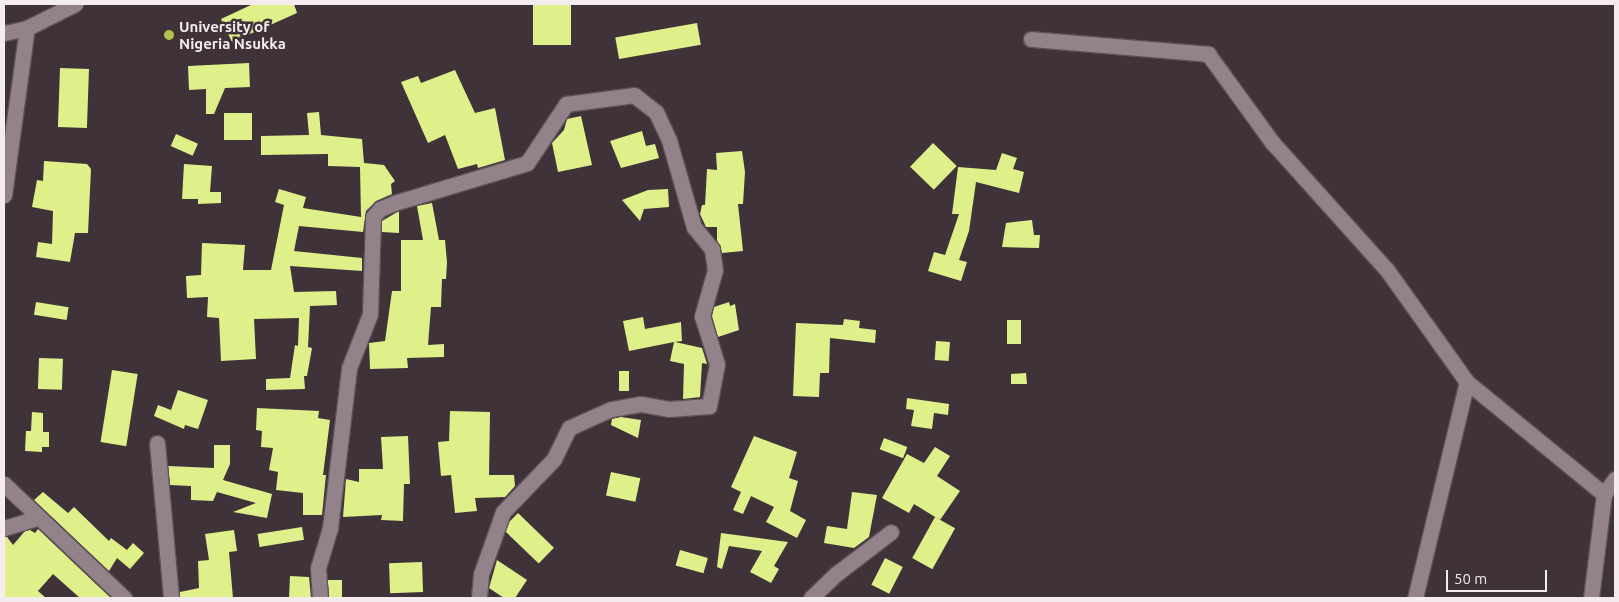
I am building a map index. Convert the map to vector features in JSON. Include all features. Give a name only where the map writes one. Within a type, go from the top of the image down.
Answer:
[{"type":"street","points":[[4,33],[27,28],[75,4]]},
{"type":"street","points":[[4,195],[27,28]]},
{"type":"street","points":[[1031,39],[1208,54],[1272,142],[1388,270],[1466,382],[1604,494]]},
{"type":"street","points":[[320,598],[318,568],[330,528],[349,368],[370,314],[373,217],[380,209],[394,203],[527,163],[566,104],[634,95],[656,112],[669,140],[694,227],[712,249],[716,270],[702,316],[717,364],[709,406],[669,410],[633,405],[596,414],[569,428],[554,459],[503,512],[480,574],[479,598]]},
{"type":"street","points":[[1415,598],[1466,382]]},
{"type":"street","points":[[157,443],[171,598]]},
{"type":"street","points":[[1591,598],[1604,494],[1615,479]]},
{"type":"street","points":[[4,484],[37,518],[124,598]]},
{"type":"street","points":[[4,528],[37,518]]},
{"type":"street","points":[[811,598],[836,574],[892,532]]},
{"type":"building","points":[[253,4],[294,4],[297,13],[232,42],[221,19]]},
{"type":"building","points":[[533,4],[571,4],[571,45],[533,45]]},
{"type":"building","points":[[697,23],[701,45],[619,59],[615,37]]},
{"type":"building","points":[[249,63],[250,87],[225,88],[214,114],[206,114],[206,89],[189,90],[188,66]]},
{"type":"building","points":[[60,68],[89,69],[87,128],[58,127]]},
{"type":"building","points":[[455,70],[475,113],[495,108],[505,160],[478,168],[477,164],[458,169],[445,135],[428,143],[401,82],[418,76],[421,83]]},
{"type":"building","points":[[319,112],[321,135],[362,139],[364,163],[384,165],[395,181],[391,184],[392,194],[376,201],[366,211],[363,232],[299,226],[294,251],[362,258],[362,271],[290,266],[294,292],[336,291],[337,305],[310,306],[308,347],[312,348],[307,376],[304,376],[305,389],[266,390],[266,379],[290,378],[295,345],[298,346],[299,318],[254,319],[256,359],[221,361],[219,318],[207,317],[208,297],[187,298],[186,276],[201,275],[202,243],[245,245],[243,270],[271,270],[284,205],[275,202],[279,189],[306,197],[303,208],[361,217],[360,167],[328,166],[328,154],[261,155],[261,136],[309,135],[307,113]]},
{"type":"building","points":[[224,113],[252,113],[252,140],[224,140]]},
{"type":"building","points":[[581,116],[592,165],[558,172],[552,143],[564,130],[567,119]]},
{"type":"building","points":[[642,131],[646,146],[655,144],[659,158],[621,168],[610,141]]},
{"type":"building","points":[[176,134],[198,144],[193,156],[171,146]]},
{"type":"building","points":[[933,143],[957,166],[934,190],[910,167]]},
{"type":"building","points":[[742,151],[745,172],[743,204],[738,204],[743,251],[722,253],[717,240],[717,227],[706,227],[700,214],[702,205],[705,205],[707,169],[717,170],[716,153]]},
{"type":"building","points":[[1002,153],[1017,158],[1013,169],[1024,172],[1019,193],[976,182],[969,231],[959,260],[967,262],[961,281],[928,271],[934,252],[945,255],[959,214],[952,214],[958,167],[996,170]]},
{"type":"building","points":[[44,161],[87,164],[91,169],[88,233],[75,233],[70,262],[36,257],[38,242],[52,244],[53,211],[32,207],[37,180],[43,181]]},
{"type":"building","points":[[184,164],[212,166],[210,192],[221,192],[221,203],[198,204],[198,199],[182,199]]},
{"type":"building","points":[[668,189],[669,207],[644,209],[640,221],[622,200],[648,190]]},
{"type":"building","points":[[432,203],[439,240],[445,240],[447,262],[446,279],[442,279],[441,307],[431,307],[428,345],[444,344],[444,357],[407,358],[408,368],[370,369],[369,343],[385,341],[392,291],[401,291],[401,240],[423,240],[417,206]]},
{"type":"building","points":[[399,211],[399,233],[382,232],[382,221]]},
{"type":"building","points":[[1032,220],[1034,235],[1040,235],[1039,248],[1002,247],[1006,223]]},
{"type":"building","points":[[36,302],[69,307],[67,320],[34,315]]},
{"type":"building","points":[[729,302],[730,306],[735,304],[739,330],[718,337],[712,316],[714,307]]},
{"type":"building","points":[[643,317],[645,329],[681,322],[682,341],[675,342],[702,348],[707,364],[702,363],[700,397],[683,399],[684,364],[670,361],[674,342],[629,351],[623,321]]},
{"type":"building","points":[[844,319],[860,321],[859,328],[876,330],[875,343],[830,338],[829,373],[820,373],[819,397],[793,396],[796,323],[843,325]]},
{"type":"building","points":[[1007,320],[1021,320],[1021,344],[1007,344]]},
{"type":"building","points":[[936,341],[950,342],[949,361],[935,360]]},
{"type":"building","points":[[39,358],[63,359],[62,390],[38,389]]},
{"type":"building","points":[[112,370],[138,374],[126,446],[101,442]]},
{"type":"building","points":[[619,371],[629,371],[629,391],[619,391]]},
{"type":"building","points":[[1026,373],[1027,384],[1011,384],[1011,374]]},
{"type":"building","points":[[178,390],[208,400],[198,429],[185,425],[184,429],[154,416],[158,405],[171,410]]},
{"type":"building","points":[[907,398],[949,404],[948,415],[934,413],[932,429],[911,426],[914,410],[906,409]]},
{"type":"building","points":[[257,408],[319,411],[318,418],[330,420],[323,475],[326,475],[322,515],[303,515],[303,493],[276,490],[278,472],[269,470],[273,448],[261,447],[262,431],[256,430]]},
{"type":"building","points":[[450,411],[490,412],[489,475],[514,475],[515,486],[505,497],[475,498],[477,511],[455,513],[451,475],[441,476],[438,442],[449,441]]},
{"type":"building","points":[[32,412],[43,413],[43,432],[49,432],[49,447],[42,447],[42,452],[25,451],[26,431],[31,431]]},
{"type":"building","points":[[621,417],[641,420],[638,438],[611,425],[612,419]]},
{"type":"building","points":[[408,436],[410,484],[404,484],[403,521],[381,520],[382,515],[343,517],[346,479],[359,482],[359,469],[383,469],[381,437]]},
{"type":"building","points":[[754,436],[797,452],[789,478],[798,481],[790,511],[806,520],[797,538],[766,522],[774,507],[751,496],[743,514],[733,510],[741,492],[731,487]]},
{"type":"building","points":[[884,438],[907,447],[903,458],[880,449]]},
{"type":"building","points":[[214,445],[230,445],[230,464],[223,480],[272,494],[267,518],[233,512],[256,503],[217,492],[213,501],[191,500],[191,486],[170,485],[168,466],[214,468]]},
{"type":"building","points":[[935,447],[950,456],[937,476],[960,491],[940,520],[914,504],[909,513],[882,498],[907,454],[924,463]]},
{"type":"building","points":[[611,472],[640,478],[635,502],[606,495]]},
{"type":"building","points":[[43,492],[68,513],[74,507],[109,541],[111,538],[127,550],[133,543],[144,553],[130,569],[117,558],[109,571],[34,500]]},
{"type":"building","points":[[852,492],[877,495],[869,537],[854,548],[824,543],[827,526],[847,529]]},
{"type":"building","points":[[518,513],[554,548],[539,564],[503,529]]},
{"type":"building","points":[[935,517],[955,528],[932,569],[912,558]]},
{"type":"building","points":[[302,527],[304,540],[260,547],[258,534]]},
{"type":"building","points":[[38,529],[111,598],[80,598],[53,574],[38,591],[46,598],[4,598],[4,537],[7,537],[13,545],[25,531],[30,530],[35,533]]},
{"type":"building","points":[[234,530],[237,551],[229,552],[233,598],[180,598],[180,592],[199,588],[198,561],[209,560],[205,534]]},
{"type":"building","points":[[721,533],[788,542],[774,566],[779,569],[771,583],[750,572],[762,551],[729,546],[722,569],[717,567]]},
{"type":"building","points":[[680,550],[708,558],[703,573],[676,565]]},
{"type":"building","points":[[885,558],[903,567],[889,594],[871,585]]},
{"type":"building","points":[[497,560],[527,580],[515,598],[504,598],[489,588]]},
{"type":"building","points":[[422,562],[423,592],[390,593],[389,563]]},
{"type":"building","points":[[290,576],[309,577],[311,598],[289,598]]},
{"type":"building","points":[[328,580],[342,580],[342,598],[328,598]]},
{"type":"place","name":"University of Nigeria Nsukka","points":[[169,35]]}]
